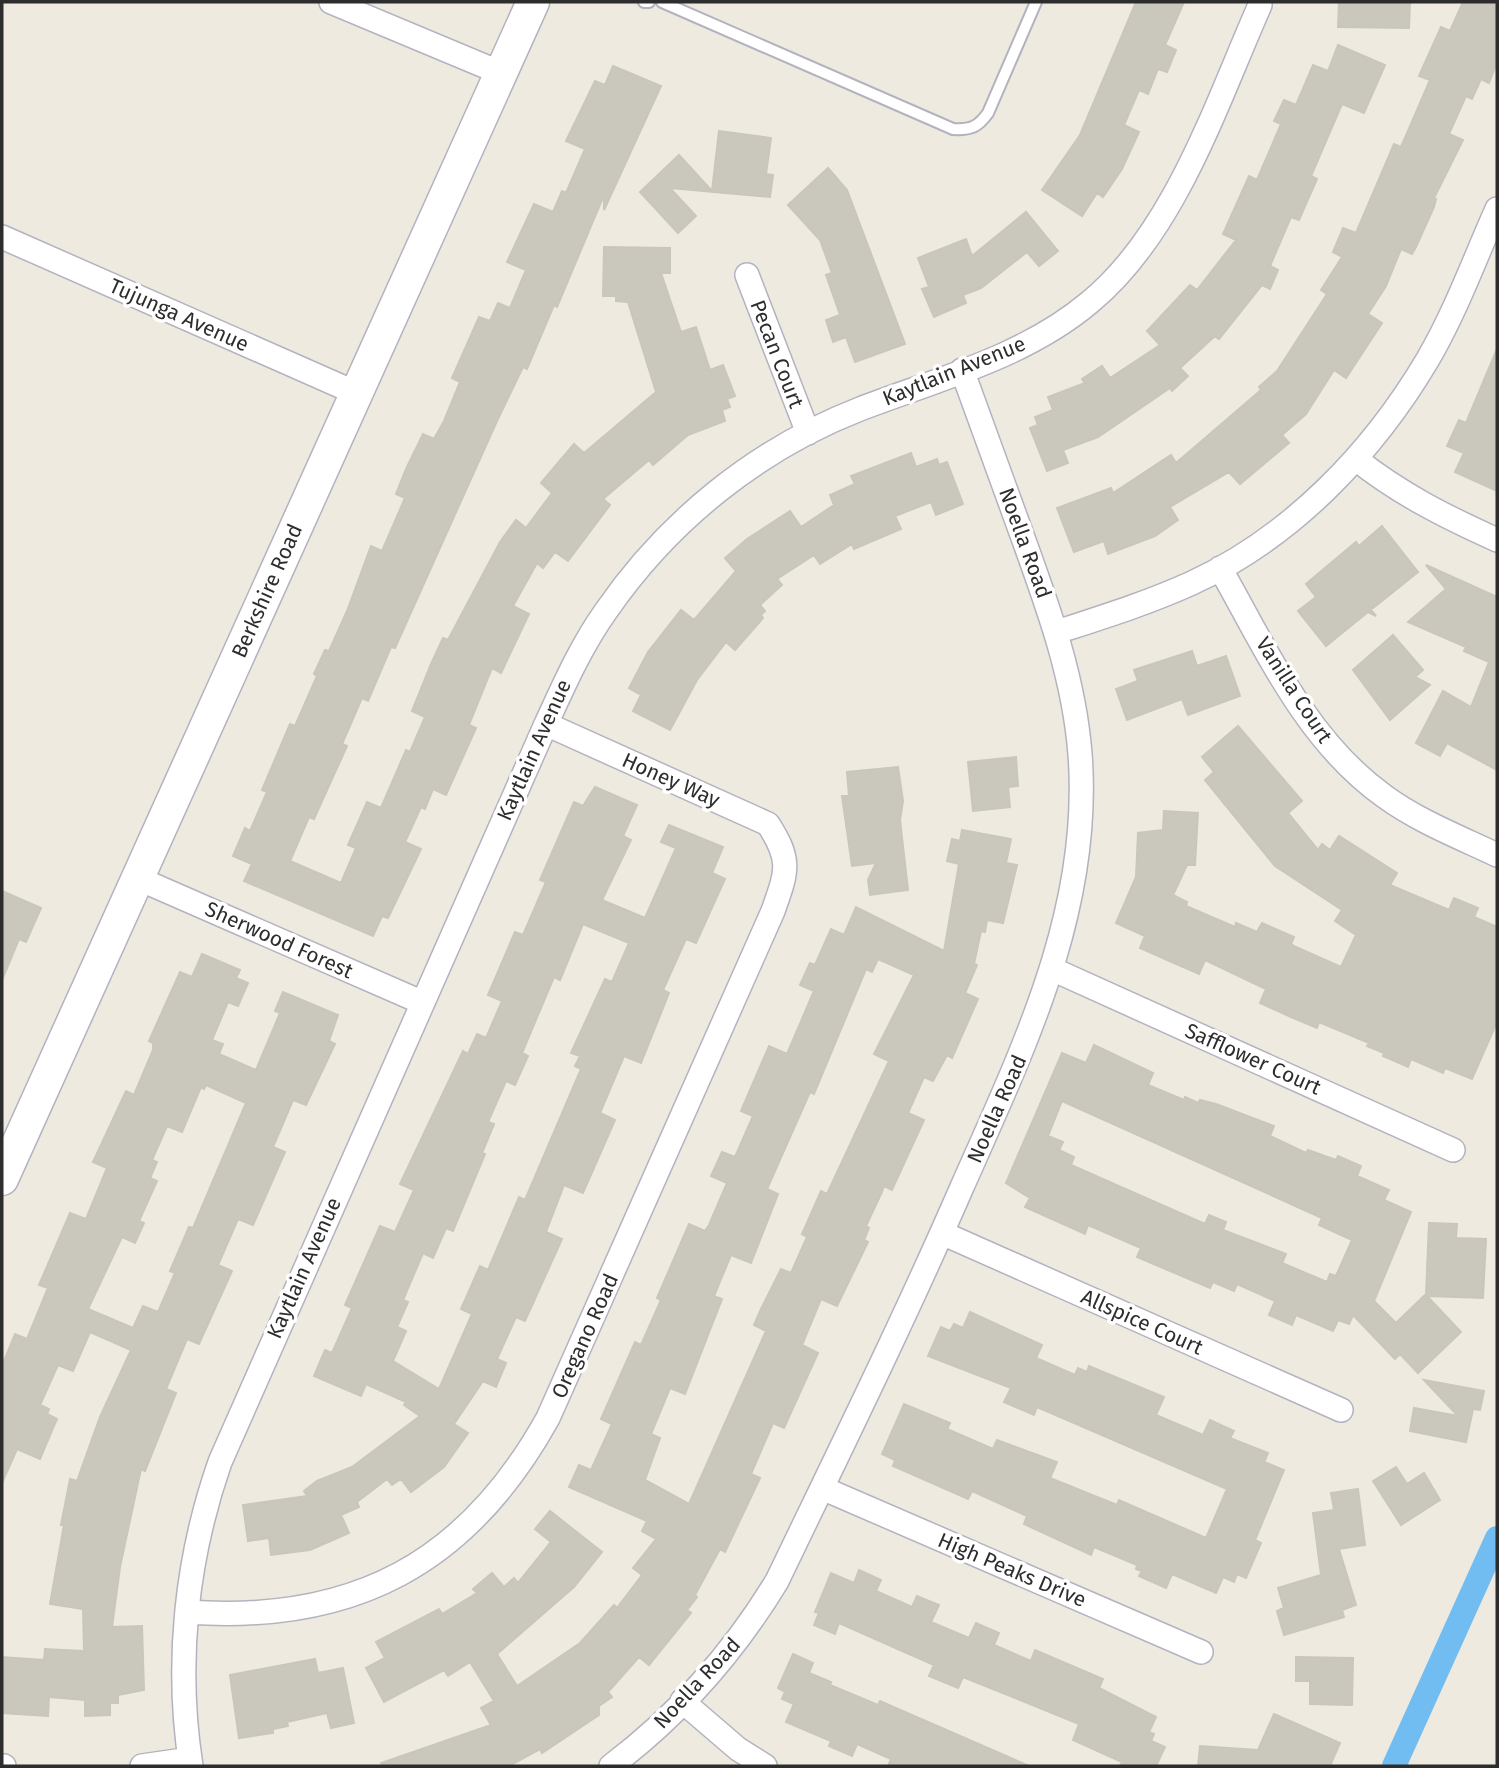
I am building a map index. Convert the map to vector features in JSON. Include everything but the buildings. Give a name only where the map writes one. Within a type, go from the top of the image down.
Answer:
[{"type":"street","points":[[331,2],[501,73]]},
{"type":"street","name":"Berkshire Road","points":[[2,1179],[533,2]]},
{"type":"street","name":"Kaytlain Avenue","points":[[191,1763],[184,1706],[183,1650],[203,1510],[220,1462],[421,1002],[575,661],[605,612],[639,567],[679,524],[716,492],[762,459],[857,410],[1022,346],[1058,326],[1120,274],[1149,239],[1173,199],[1260,5]]},
{"type":"street","points":[[1057,632],[1142,605],[1220,568],[1270,536],[1315,500],[1356,459],[1399,405],[1429,357],[1497,209]]},
{"type":"street","name":"Tujunga Avenue","points":[[2,237],[356,393]]},
{"type":"street","name":"Pecan Court","points":[[747,275],[808,433]]},
{"type":"street","name":"Noella Road","points":[[611,1766],[720,1664],[751,1624],[777,1581],[942,1233],[1037,1018],[1067,915],[1081,810],[1080,755],[1073,698],[1057,632],[962,370]]},
{"type":"street","points":[[1356,459],[1387,484],[1422,505],[1497,540]]},
{"type":"street","name":"Vanilla Court","points":[[1220,568],[1291,693],[1313,726],[1343,761],[1383,796],[1422,820],[1497,855]]},
{"type":"street","name":"Honey Way","points":[[546,724],[768,824],[785,849]]},
{"type":"street","name":"Oregano Road","points":[[187,1612],[262,1615],[303,1609],[349,1597],[393,1578],[434,1554],[467,1528],[500,1494],[528,1455],[548,1418],[762,937],[785,879],[785,849]]},
{"type":"street","name":"Sherwood Forest","points":[[137,878],[421,1002]]},
{"type":"street","name":"Safflower Court","points":[[1052,969],[1453,1150]]},
{"type":"street","name":"Allspice Court","points":[[942,1233],[1341,1410]]},
{"type":"street","name":"High Peaks Drive","points":[[822,1488],[1201,1652]]},
{"type":"street","points":[[682,1701],[738,1749],[765,1766]]},
{"type":"street","points":[[142,1766],[191,1763]]},
{"type":"lane","points":[[662,2],[953,129],[965,130],[978,126],[988,113],[1036,2]]},
{"type":"waterway","points":[[1394,1766],[1497,1538]]}]
